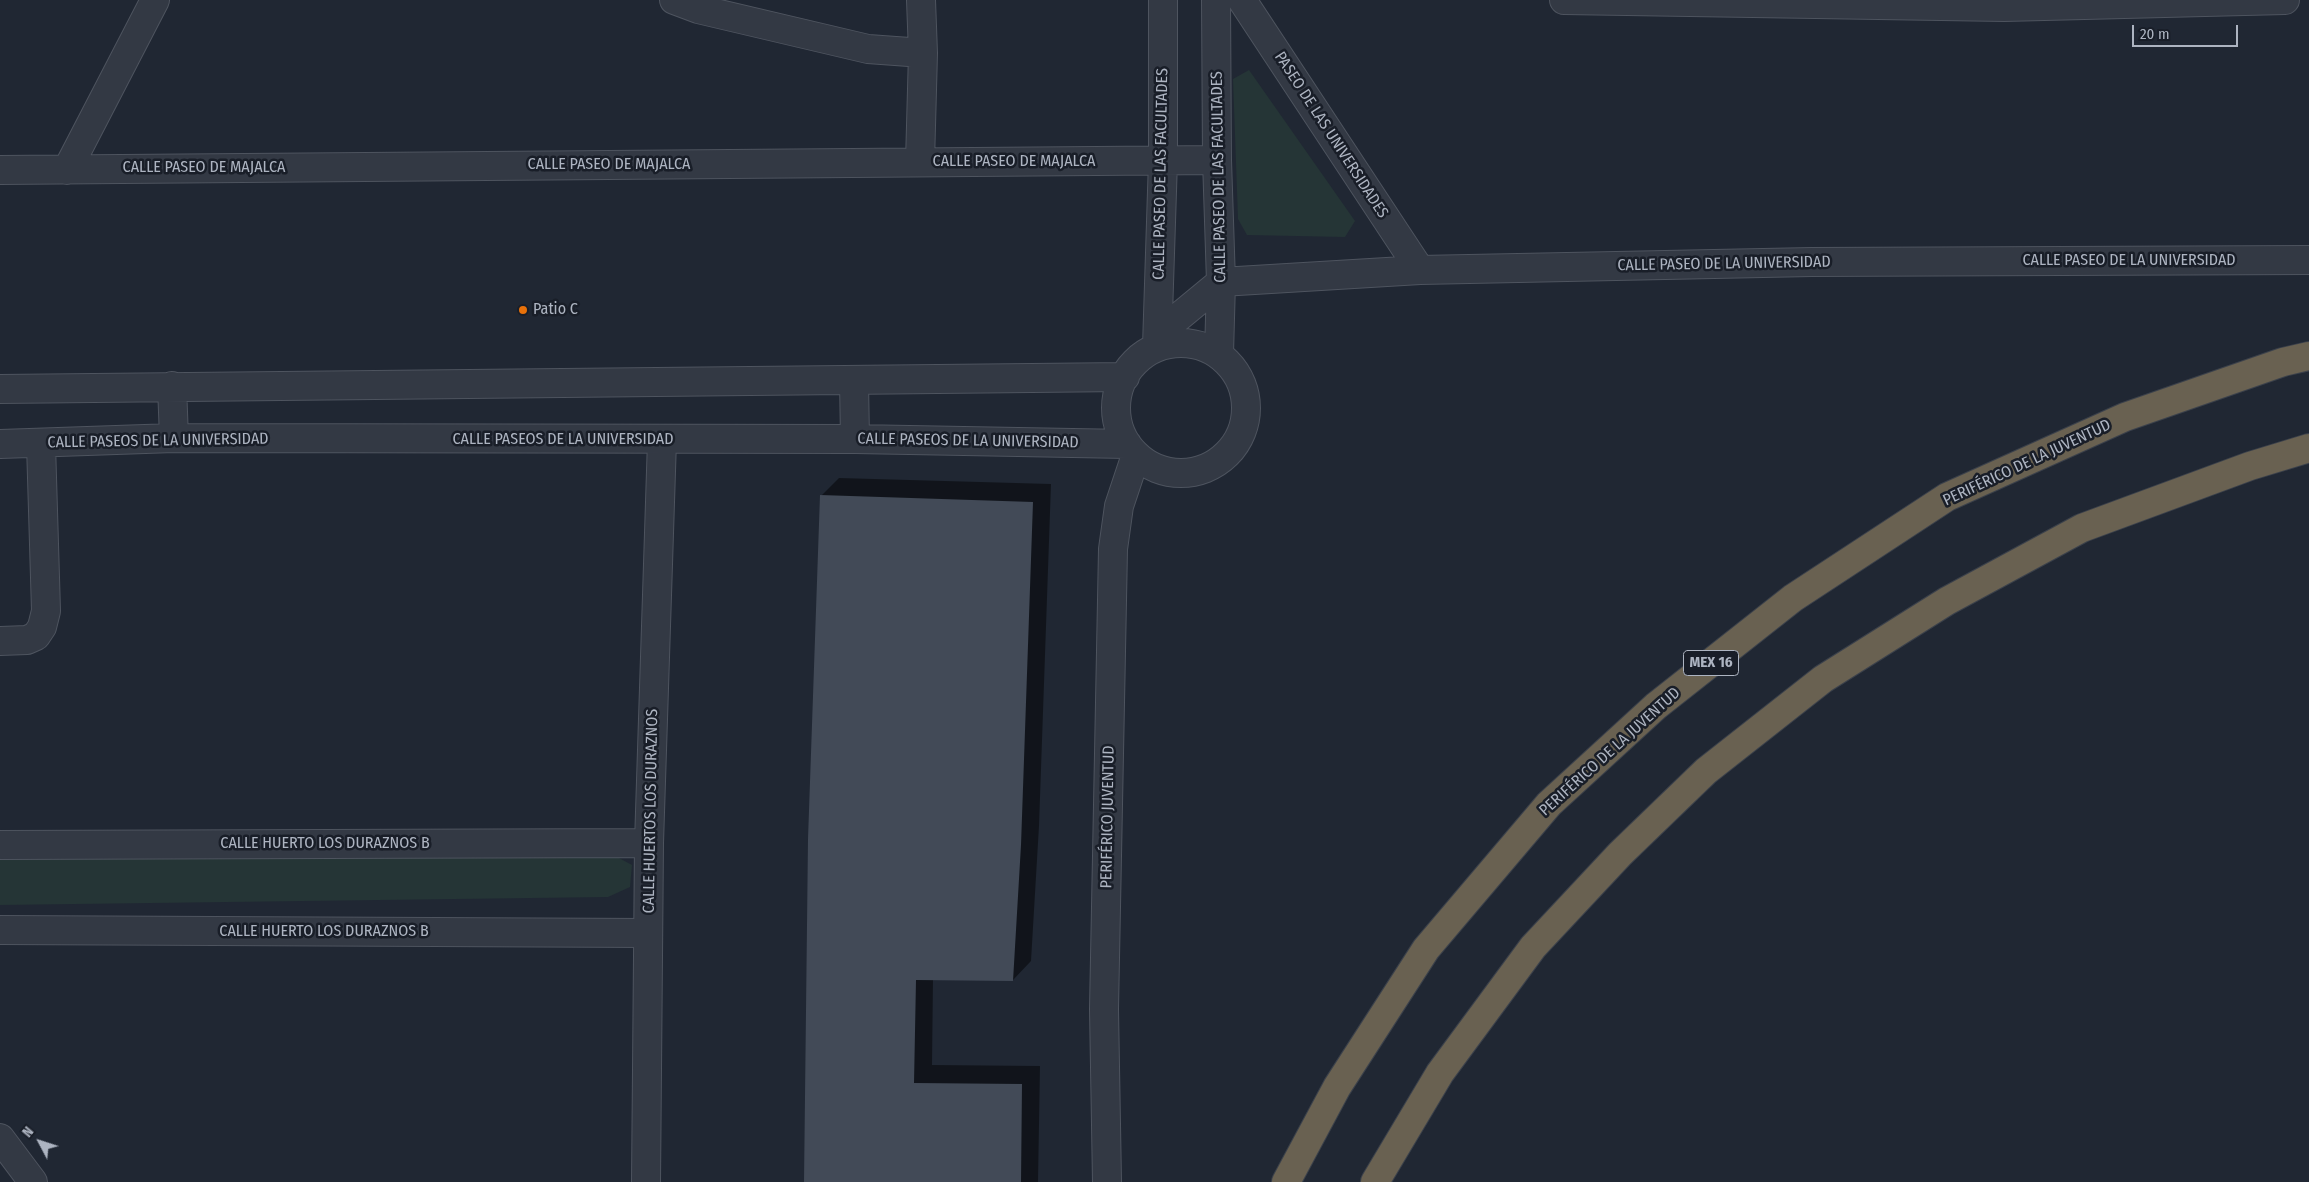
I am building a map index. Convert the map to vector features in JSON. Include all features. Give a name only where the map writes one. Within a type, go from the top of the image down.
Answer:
[{"type":"highway","name":"PERIFÉRICO DE LA JUVENTUD","points":[[1286,1182],[1337,1087],[1426,949],[1549,804],[1656,706],[1793,598],[1947,498],[2125,417],[2283,362],[2309,356]]},
{"type":"highway","points":[[1374,1182],[1440,1073],[1533,946],[1620,854],[1706,771],[1799,697],[1823,679],[1947,601],[2082,528],[2250,466],[2309,448]]},
{"type":"street","points":[[67,170],[155,0]]},
{"type":"street","points":[[674,0],[698,10],[868,49],[923,53]]},
{"type":"street","points":[[920,162],[923,53],[921,0]]},
{"type":"street","name":"CALLE PASEO DE LAS FACULTADES","points":[[1157,341],[1163,160],[1163,0]]},
{"type":"street","name":"CALLE PASEO DE LAS FACULTADES","points":[[1216,0],[1217,160],[1221,282],[1219,354]]},
{"type":"street","name":"PASEO DE LAS UNIVERSIDADES","points":[[1242,0],[1420,270]]},
{"type":"street","points":[[1564,0],[2004,3],[2285,0]]},
{"type":"street","name":"CALLE PASEO DE MAJALCA","points":[[0,170],[1217,160]]},
{"type":"street","name":"CALLE PASEO DE LA UNIVERSIDAD","points":[[1221,282],[1420,270],[1822,262],[2309,260]]},
{"type":"street","points":[[1157,341],[1199,345],[1219,354],[1234,369],[1244,388],[1247,409],[1242,431],[1232,449],[1216,464],[1195,472],[1174,473],[1153,467],[1131,449],[1119,428],[1116,411],[1118,393],[1124,377],[1157,341],[1221,282]]},
{"type":"street","points":[[0,389],[1124,377]]},
{"type":"street","points":[[854,381],[855,440]]},
{"type":"street","points":[[172,386],[174,438]]},
{"type":"street","name":"CALLE PASEOS DE LA UNIVERSIDAD","points":[[0,444],[174,438],[855,440],[1131,449]]},
{"type":"street","name":"CALLE HUERTOS LOS DURAZNOS","points":[[646,1182],[649,843],[662,440]]},
{"type":"street","points":[[0,641],[27,640],[36,636],[42,627],[46,611],[41,444]]},
{"type":"street","name":"PERIFÉRICO JUVENTUD","points":[[1107,1182],[1104,1009],[1113,549],[1119,506],[1131,449]]},
{"type":"street","name":"CALLE HUERTO LOS DURAZNOS B","points":[[0,845],[649,843]]},
{"type":"street","name":"CALLE HUERTO LOS DURAZNOS B","points":[[0,930],[648,933]]},
{"type":"street","points":[[0,1138],[33,1182]]},
{"type":"shaded area","points":[[1249,70],[1355,221],[1345,237],[1247,235],[1238,219],[1233,79]]},
{"type":"shaded area","points":[[606,851],[632,865],[630,887],[608,897],[0,905],[0,859]]},
{"type":"building","points":[[820,495],[1033,502],[1021,845],[1013,981],[916,980],[914,1083],[1022,1084],[1021,1182],[804,1182],[808,839]]},
{"type":"place","name":"Patio C","points":[[523,310]]}]
